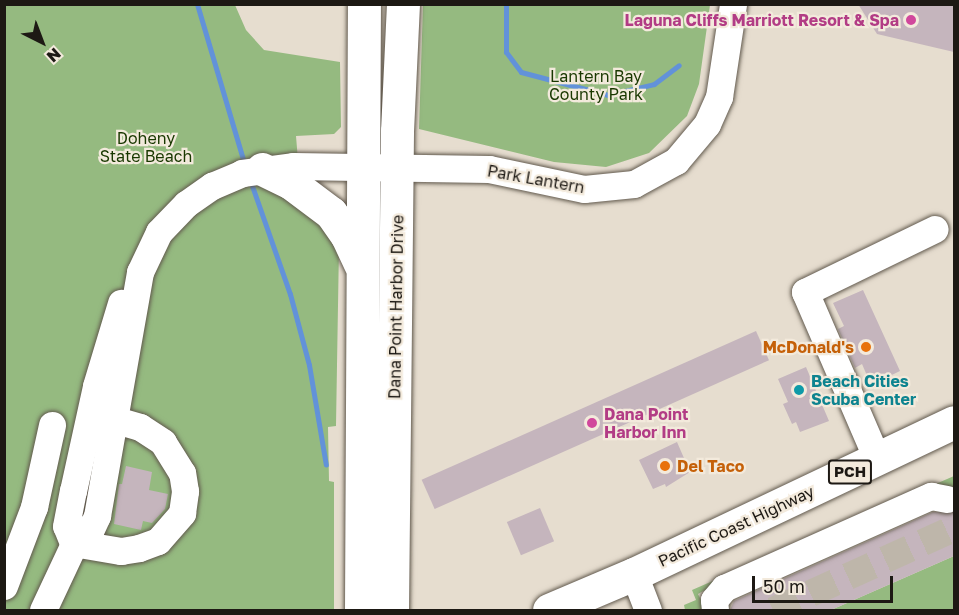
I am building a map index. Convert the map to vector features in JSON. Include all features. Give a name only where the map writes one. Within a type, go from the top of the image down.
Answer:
[{"type":"main road","name":"Dana Point Harbor Drive","points":[[361,610],[364,4]]},
{"type":"main road","name":"Dana Point Harbor Drive","points":[[392,610],[398,166],[403,4]]},
{"type":"main road","points":[[262,169],[311,196],[331,213],[348,236],[362,269]]},
{"type":"main road","name":"Pacific Coast Highway","points":[[549,610],[591,602],[634,574],[954,422]]},
{"type":"street","name":"Park Lantern","points":[[362,165],[489,169],[584,189],[620,187],[646,179],[688,150],[714,110],[733,4]]},
{"type":"street","points":[[73,543],[66,526],[96,386],[132,282],[159,232],[186,204],[223,180],[262,169],[362,165]]},
{"type":"street","points":[[877,459],[805,292],[935,229]]},
{"type":"street","points":[[43,610],[73,543],[84,525],[110,418],[132,282]]},
{"type":"street","points":[[73,543],[121,551],[139,548],[158,541],[182,513],[185,491],[174,456],[151,434],[110,418]]},
{"type":"street","points":[[4,586],[34,507],[52,425]]},
{"type":"street","points":[[715,610],[714,600],[724,588],[931,496],[947,499]]},
{"type":"street","points":[[634,574],[648,610]]},
{"type":"green space","name":"Lantern Bay County Park","points":[[423,4],[710,5],[699,84],[687,116],[649,153],[606,167],[554,162],[419,129]]},
{"type":"green space","name":"Doheny State Beach","points":[[4,5],[235,5],[246,30],[264,50],[340,62],[341,127],[334,134],[296,136],[301,197],[339,246],[336,426],[328,427],[329,481],[334,482],[334,610],[5,610]]},
{"type":"green space","points":[[954,476],[954,495],[712,586],[698,594],[706,610],[685,610],[684,605],[696,600],[692,590]]},
{"type":"green space","points":[[954,556],[953,610],[831,610]]},
{"type":"building","name":"Laguna Cliffs Marriott Resort & Spa","points":[[858,4],[954,4],[954,52],[877,34]]},
{"type":"building","name":"McDonald's","points":[[863,290],[900,371],[871,385],[862,364],[855,368],[838,329],[844,326],[833,303]]},
{"type":"building","points":[[756,331],[769,360],[435,509],[422,480]]},
{"type":"building","name":"Beach Cities Scuba Center","points":[[806,367],[829,421],[800,432],[796,422],[792,424],[783,404],[788,402],[778,379]]},
{"type":"building","name":"Del Taco","points":[[677,442],[690,472],[666,487],[665,484],[653,489],[639,460]]},
{"type":"building","points":[[126,466],[152,472],[149,490],[168,494],[165,509],[152,523],[143,521],[141,530],[114,524],[119,484],[122,484]]},
{"type":"building","points":[[540,508],[554,541],[521,555],[507,522]]},
{"type":"building","points":[[933,512],[954,512],[954,556],[831,610],[730,610],[734,601]]},
{"type":"waterway","points":[[197,4],[245,166]]},
{"type":"waterway","points":[[506,4],[506,52],[521,72],[608,95],[654,84],[679,65]]},
{"type":"waterway","points":[[250,180],[290,294],[309,365],[326,465]]},
{"type":"tunnel","points":[[773,610],[954,528]]},
{"type":"place","name":"Laguna Cliffs Marriott Resort & Spa","points":[[911,20]]},
{"type":"place","name":"McDonald's","points":[[866,347]]},
{"type":"place","name":"Beach Cities Scuba Center","points":[[799,390]]},
{"type":"place","name":"Dana Point Harbor Inn","points":[[592,423]]},
{"type":"place","name":"Del Taco","points":[[665,466]]}]
